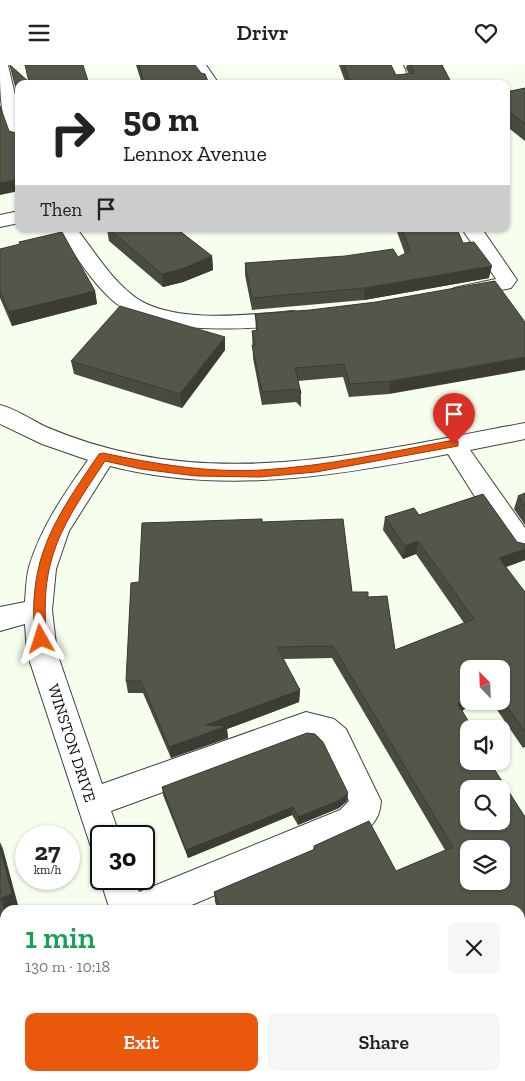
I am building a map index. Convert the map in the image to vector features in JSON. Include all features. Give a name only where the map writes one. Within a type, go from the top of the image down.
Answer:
[{"type":"street","points":[[0,65],[15,129]]},
{"type":"street","points":[[198,65],[208,80]]},
{"type":"street","points":[[395,65],[401,80]]},
{"type":"street","points":[[0,221],[15,218]]},
{"type":"street","points":[[69,232],[114,290],[126,302],[166,318],[191,321],[281,319],[309,316]]},
{"type":"street","points":[[439,296],[504,284],[507,280],[474,232]]},
{"type":"street","points":[[0,413],[12,421],[54,440],[103,457],[141,465],[196,472],[260,473],[316,469],[525,431]]},
{"type":"street","points":[[454,444],[470,471],[525,547]]},
{"type":"street","name":"WINSTON DRIVE","points":[[99,825],[42,653],[38,610],[42,569],[56,531],[66,511],[103,457]]},
{"type":"street","points":[[0,619],[38,610]]},
{"type":"street","points":[[92,803],[306,726],[323,729],[335,739],[365,801],[364,811],[352,821],[150,905]]},
{"type":"street","points":[[121,890],[126,905]]},
{"type":"building","points":[[10,65],[27,80],[15,80],[15,84]]},
{"type":"building","points":[[25,65],[83,65],[88,80],[29,80]]},
{"type":"building","points":[[139,65],[195,65],[201,73],[205,74],[207,80],[143,80]]},
{"type":"building","points":[[344,65],[391,65],[396,75],[414,73],[411,65],[442,65],[450,80],[350,80]]},
{"type":"building","points":[[525,88],[525,124],[510,112],[510,91]]},
{"type":"building","points":[[0,106],[9,131],[15,133],[15,180],[0,183]]},
{"type":"building","points":[[62,232],[95,291],[9,312],[0,292],[0,249],[20,244],[19,242]]},
{"type":"building","points":[[113,232],[181,232],[212,256],[182,269],[162,274]]},
{"type":"building","points":[[403,232],[458,232],[463,243],[474,242],[492,266],[365,288],[252,298],[245,263],[345,256],[393,249],[398,257],[410,251]]},
{"type":"building","points":[[495,281],[525,322],[525,357],[391,381],[350,384],[344,364],[295,368],[301,393],[296,389],[262,392],[252,345],[255,345],[252,331],[258,330],[255,314],[376,302]]},
{"type":"building","points":[[120,306],[225,337],[180,394],[71,361]]},
{"type":"building","points":[[525,493],[525,506],[518,496]]},
{"type":"building","points":[[483,494],[517,542],[525,544],[525,549],[499,558],[525,592],[525,732],[509,710],[510,660],[460,660],[460,703],[458,704],[468,720],[460,720],[460,770],[495,770],[501,780],[460,780],[460,830],[510,830],[510,794],[525,817],[525,905],[219,905],[214,892],[315,849],[314,846],[369,821],[396,871],[453,847],[333,646],[277,647],[300,690],[206,725],[227,726],[169,747],[141,681],[126,681],[131,583],[139,582],[142,523],[262,519],[262,522],[343,519],[352,592],[368,592],[368,597],[387,596],[395,650],[474,619],[418,541],[405,546],[385,517],[414,508],[419,515]]},
{"type":"building","points":[[307,733],[315,734],[323,742],[348,793],[340,800],[298,817],[293,807],[186,850],[162,787]]},
{"type":"building","points":[[0,847],[12,894],[1,898],[3,905],[0,905]]},
{"type":"route","points":[[41,639],[38,610],[42,569],[56,531],[66,511],[103,457],[141,465],[196,472],[260,473],[316,469],[454,444]]}]
